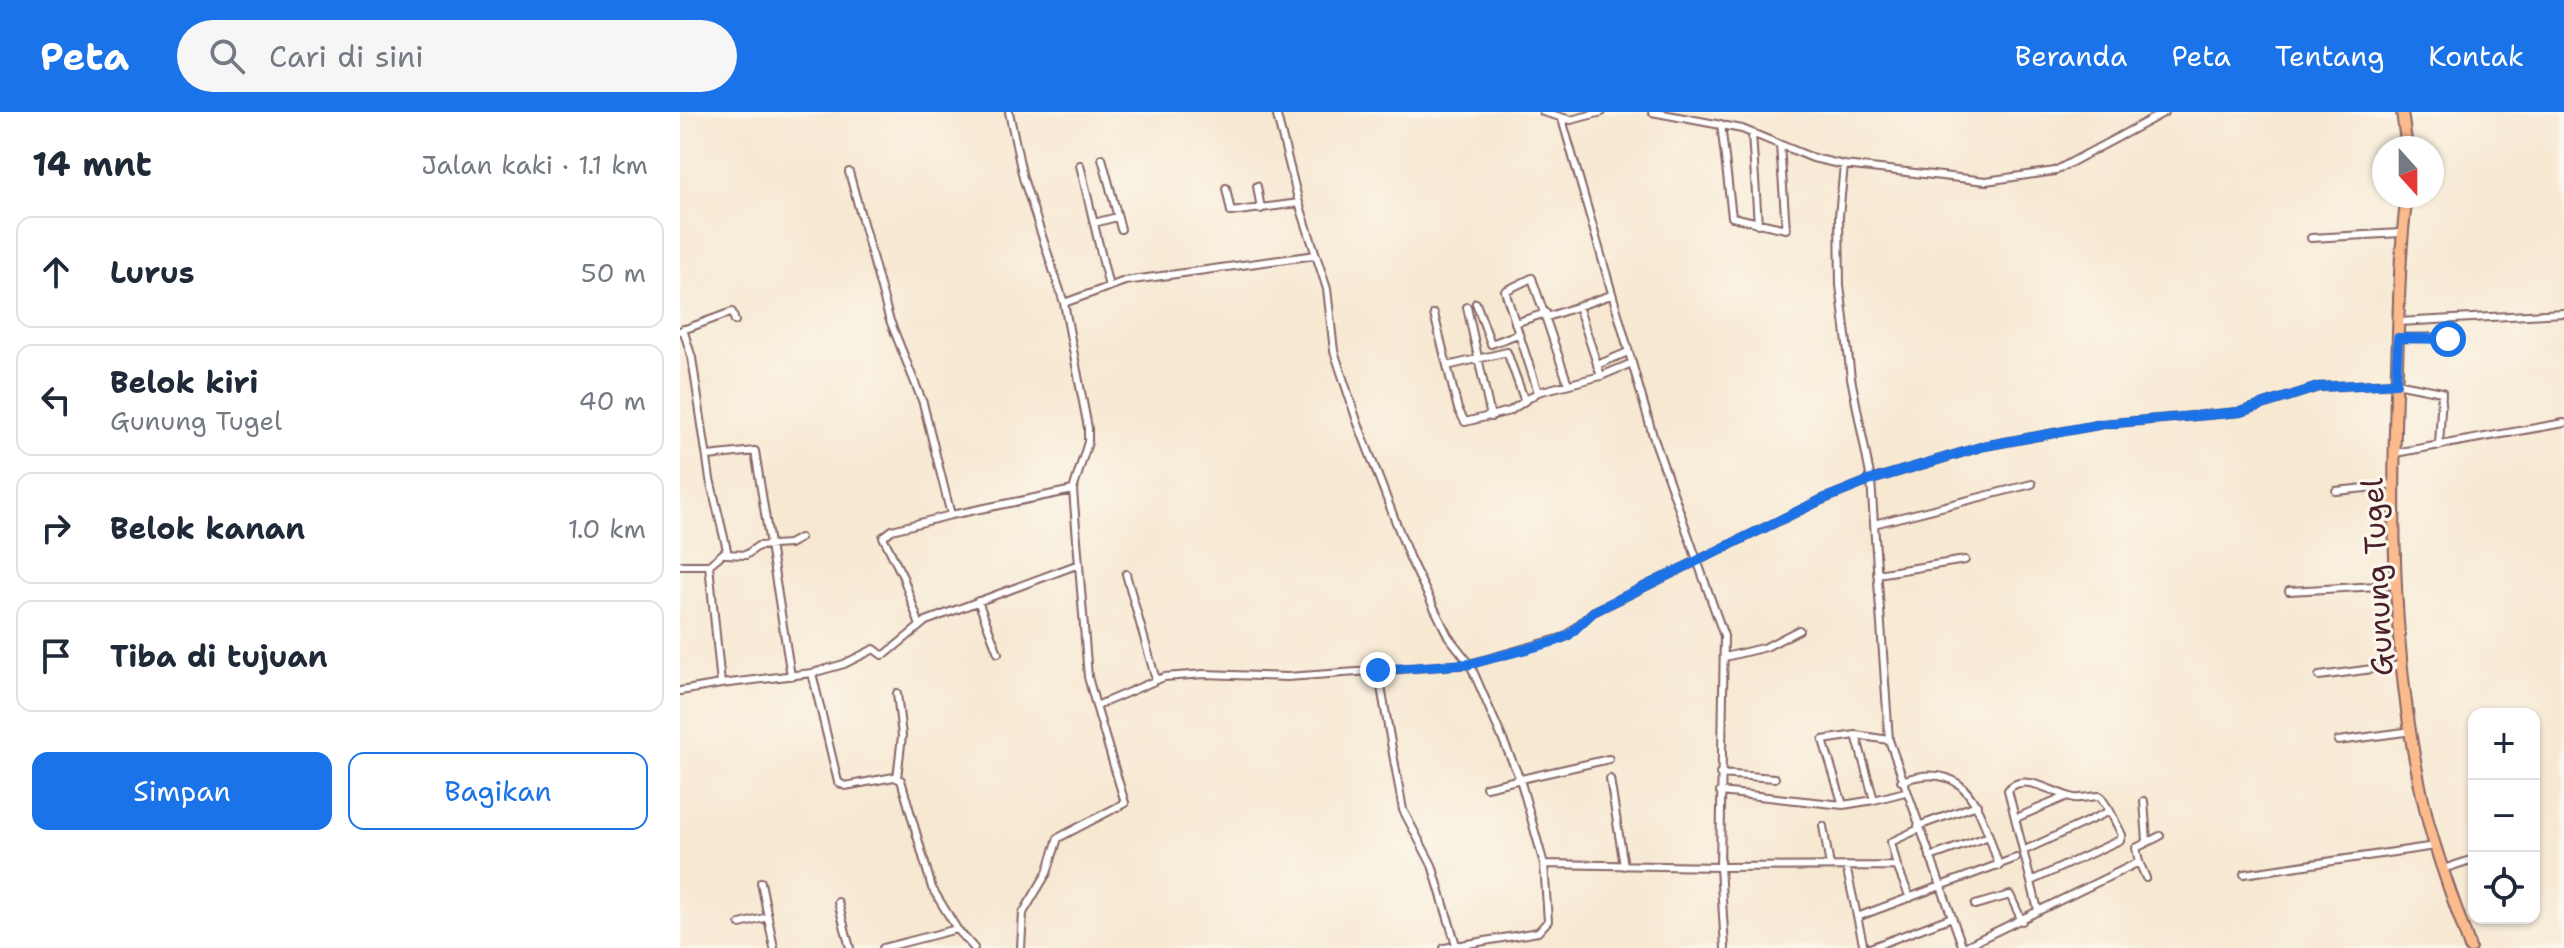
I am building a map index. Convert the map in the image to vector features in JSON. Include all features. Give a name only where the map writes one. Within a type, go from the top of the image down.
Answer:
[{"type":"main road","points":[[2402,112],[2405,136]]},
{"type":"main road","name":"Gunung Tugel","points":[[2405,208],[2401,233],[2396,383],[2396,585],[2412,731],[2435,846],[2470,948]]},
{"type":"street","points":[[1009,112],[1023,178],[1064,303],[1088,428],[1088,442],[1073,490],[1088,677],[1125,803],[1058,838],[1047,873],[1023,913],[1021,948]]},
{"type":"street","points":[[1276,112],[1299,203],[1327,289],[1334,351],[1384,496],[1435,614],[1470,664],[1520,779],[1544,864],[1548,921],[1544,928],[1538,932],[1444,948]]},
{"type":"street","points":[[1543,112],[1571,120],[1602,112]]},
{"type":"street","points":[[1652,112],[1721,124],[1813,158],[1844,165],[2003,181],[2071,164],[2162,113]]},
{"type":"street","points":[[1562,119],[1653,436],[1722,630],[1725,657],[1720,867],[1725,948]]},
{"type":"street","points":[[1721,124],[1732,217],[1786,229],[1780,145]]},
{"type":"street","points":[[1752,134],[1758,224]]},
{"type":"street","points":[[1102,158],[1121,229]]},
{"type":"street","points":[[1080,165],[1109,287]]},
{"type":"street","points":[[1844,165],[1839,216],[1840,285],[1851,378],[1871,480],[1889,740],[1901,781],[1963,948],[2139,862]]},
{"type":"street","points":[[849,172],[889,318],[923,403],[951,515]]},
{"type":"street","points":[[1257,186],[1261,209]]},
{"type":"street","points":[[1226,188],[1231,212],[1299,203]]},
{"type":"street","points":[[1094,223],[1117,217]]},
{"type":"street","points":[[2311,238],[2401,233]]},
{"type":"street","points":[[1064,303],[1125,281],[1316,255]]},
{"type":"street","points":[[1538,392],[1506,289],[1532,278],[1568,384]]},
{"type":"street","points":[[1515,323],[1611,295]]},
{"type":"street","points":[[1476,303],[1491,344],[1518,334]]},
{"type":"street","points":[[1578,306],[1601,376]]},
{"type":"street","points":[[1467,307],[1491,417]]},
{"type":"street","points":[[726,554],[692,358],[682,330],[732,312],[735,321]]},
{"type":"street","points":[[2398,322],[2564,313]]},
{"type":"street","points":[[1434,314],[1465,422],[1515,409],[1524,399],[1538,392],[1601,376],[1632,363]]},
{"type":"street","points":[[2398,338],[2460,337]]},
{"type":"street","points":[[1447,366],[1503,351],[1509,354],[1524,399]]},
{"type":"street","points":[[1597,365],[1628,352]]},
{"type":"street","points":[[1096,706],[1108,704],[1156,680],[1204,674],[1287,677],[1470,664],[1565,637],[1593,612],[1871,480],[1984,446],[2103,424],[2240,412],[2318,387],[2396,383],[2442,392],[2439,446]]},
{"type":"street","points":[[2395,453],[2564,423]]},
{"type":"street","points":[[708,456],[755,450],[791,676]]},
{"type":"street","points":[[1874,524],[2032,484]]},
{"type":"street","points":[[2336,491],[2395,485]]},
{"type":"street","points":[[919,627],[903,577],[883,537],[892,530],[951,515],[1073,490]]},
{"type":"street","points":[[721,684],[709,565],[713,559],[726,554],[746,555],[758,546],[789,544],[800,538]]},
{"type":"street","points":[[1877,574],[1965,560]]},
{"type":"street","points":[[680,691],[812,673],[844,664],[874,649],[884,655],[919,627],[978,601],[1079,564]]},
{"type":"street","points":[[680,565],[709,565]]},
{"type":"street","points":[[1126,574],[1156,680]]},
{"type":"street","points":[[2289,591],[2396,585]]},
{"type":"street","points":[[978,601],[998,653]]},
{"type":"street","points":[[1725,657],[1766,647],[1799,630]]},
{"type":"street","points":[[2319,676],[2404,665]]},
{"type":"street","points":[[1378,670],[1403,810],[1432,865],[1457,947]]},
{"type":"street","points":[[812,673],[838,782],[845,786],[897,778]]},
{"type":"street","points":[[897,693],[902,736],[897,778],[907,793],[913,831],[932,888],[957,929],[974,948]]},
{"type":"street","points":[[2338,741],[2412,731]]},
{"type":"street","points":[[1843,805],[1823,740],[1856,735],[1889,740]]},
{"type":"street","points":[[1856,735],[1874,800]]},
{"type":"street","points":[[1486,787],[1609,759]]},
{"type":"street","points":[[1720,774],[1775,778]]},
{"type":"street","points":[[1901,781],[1925,775],[1940,777],[1967,788],[1977,805],[1999,866]]},
{"type":"street","points":[[1610,779],[1624,866]]},
{"type":"street","points":[[2031,881],[2120,840],[2122,835],[2100,796],[2068,796],[2026,783],[2016,783],[2008,790],[2038,910]]},
{"type":"street","points":[[1720,792],[1843,805],[1905,792]]},
{"type":"street","points":[[2016,818],[2068,796]]},
{"type":"street","points":[[2144,801],[2147,841]]},
{"type":"street","points":[[1910,898],[1891,842],[1977,805]]},
{"type":"street","points":[[2023,851],[2110,811]]},
{"type":"street","points":[[1823,826],[1830,866]]},
{"type":"street","points":[[1930,857],[1989,836]]},
{"type":"street","points":[[2146,878],[2136,848],[2160,836]]},
{"type":"street","points":[[2244,874],[2435,846]]},
{"type":"street","points":[[1857,917],[2016,858]]},
{"type":"street","points":[[2443,869],[2468,861]]},
{"type":"street","points":[[1544,864],[1897,866]]},
{"type":"street","points":[[1846,866],[1867,948],[1952,917]]},
{"type":"street","points":[[761,882],[774,948]]},
{"type":"street","points":[[1975,905],[2010,895],[2022,921]]},
{"type":"street","points":[[838,902],[850,948]]},
{"type":"street","points":[[740,924],[768,917]]},
{"type":"street","points":[[883,948],[957,929]]},
{"type":"route","points":[[1378,670],[1470,664],[1556,641],[1569,635],[1593,612],[1821,500],[1871,480],[1984,446],[2103,424],[2240,412],[2318,387],[2396,383],[2398,338],[2448,339]]}]
